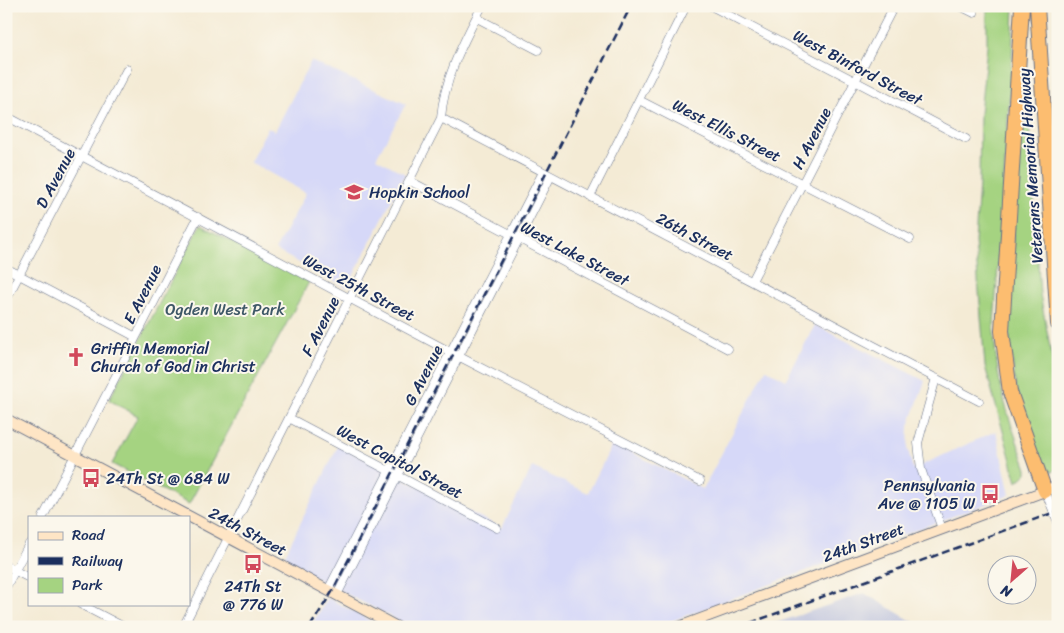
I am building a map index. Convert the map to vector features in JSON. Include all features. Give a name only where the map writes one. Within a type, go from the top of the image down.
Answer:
[{"type":"highway","points":[[1022,6],[1002,331],[1010,392],[1051,488]]},
{"type":"highway","name":"Veterans Memorial Highway","points":[[1038,6],[1058,324]]},
{"type":"main road","name":"24th Street","points":[[6,419],[188,516]]},
{"type":"main road","name":"24th Street","points":[[679,627],[1051,488]]},
{"type":"main road","name":"24th Street","points":[[190,517],[397,627]]},
{"type":"street","points":[[6,10],[8,6]]},
{"type":"street","name":"F Avenue","points":[[183,627],[441,118],[443,101],[457,58],[482,6]]},
{"type":"street","points":[[590,197],[686,6]]},
{"type":"street","name":"West Binford Street","points":[[711,6],[966,139]]},
{"type":"street","name":"H Avenue","points":[[752,282],[894,6]]},
{"type":"street","points":[[960,6],[974,14]]},
{"type":"street","points":[[476,18],[538,50]]},
{"type":"street","name":"D Avenue","points":[[6,300],[127,69]]},
{"type":"street","name":"West Ellis Street","points":[[639,100],[910,239]]},
{"type":"street","name":"West 25th Street","points":[[6,116],[351,297],[450,352],[700,481]]},
{"type":"street","name":"26th Street","points":[[441,118],[979,401]]},
{"type":"street","name":"G Avenue","points":[[332,592],[390,470],[543,172]]},
{"type":"street","name":"G Avenue","points":[[332,592],[398,475],[551,176]]},
{"type":"street","name":"West Lake Street","points":[[410,181],[728,349]]},
{"type":"street","name":"E Avenue","points":[[44,516],[198,217]]},
{"type":"street","points":[[6,268],[136,337]]},
{"type":"street","points":[[936,378],[918,442],[921,469],[942,529]]},
{"type":"street","name":"West Capitol Street","points":[[289,418],[497,528]]},
{"type":"street","points":[[1051,488],[1058,522]]},
{"type":"street","points":[[6,587],[28,546]]},
{"type":"street","points":[[6,566],[28,578]]},
{"type":"street","points":[[84,606],[124,627]]},
{"type":"shaded area","points":[[311,61],[406,104],[376,158],[405,174],[347,288],[275,250],[306,193],[250,162],[268,127],[275,131]]},
{"type":"shaded area","points":[[815,325],[925,381],[909,426],[908,449],[913,469],[996,431],[1010,495],[655,627],[411,627],[282,561],[338,446],[502,528],[532,467],[588,493],[613,443],[703,489],[766,369],[786,380]]},
{"type":"shaded area","points":[[864,593],[922,627],[764,627]]},
{"type":"shaded area","points":[[328,598],[382,627],[310,627]]},
{"type":"green space","points":[[987,6],[1014,6],[994,325],[1000,381],[1014,432],[1027,469],[1027,473],[1017,482],[985,366],[975,242],[979,184],[980,114],[987,46]]},
{"type":"green space","points":[[1024,45],[1040,294],[1058,389],[1058,470],[1050,472],[1043,470],[1017,400],[1008,326]]},
{"type":"green space","name":"Ogden West Park","points":[[200,225],[309,282],[189,504],[112,464],[138,416],[109,400]]},
{"type":"railway","points":[[310,627],[332,592],[631,6]]},
{"type":"railway","points":[[739,627],[1058,511]]},
{"type":"place","name":"Hopkin School","points":[[354,192]]},
{"type":"place","name":"Griffin Memorial Church of God in Christ","points":[[76,357]]},
{"type":"place","name":"24Th St @ 684 W","points":[[91,478]]},
{"type":"place","name":"Pennsylvania Ave @ 1105 W","points":[[990,494]]},
{"type":"place","name":"24Th St @ 776 W","points":[[253,564]]}]
